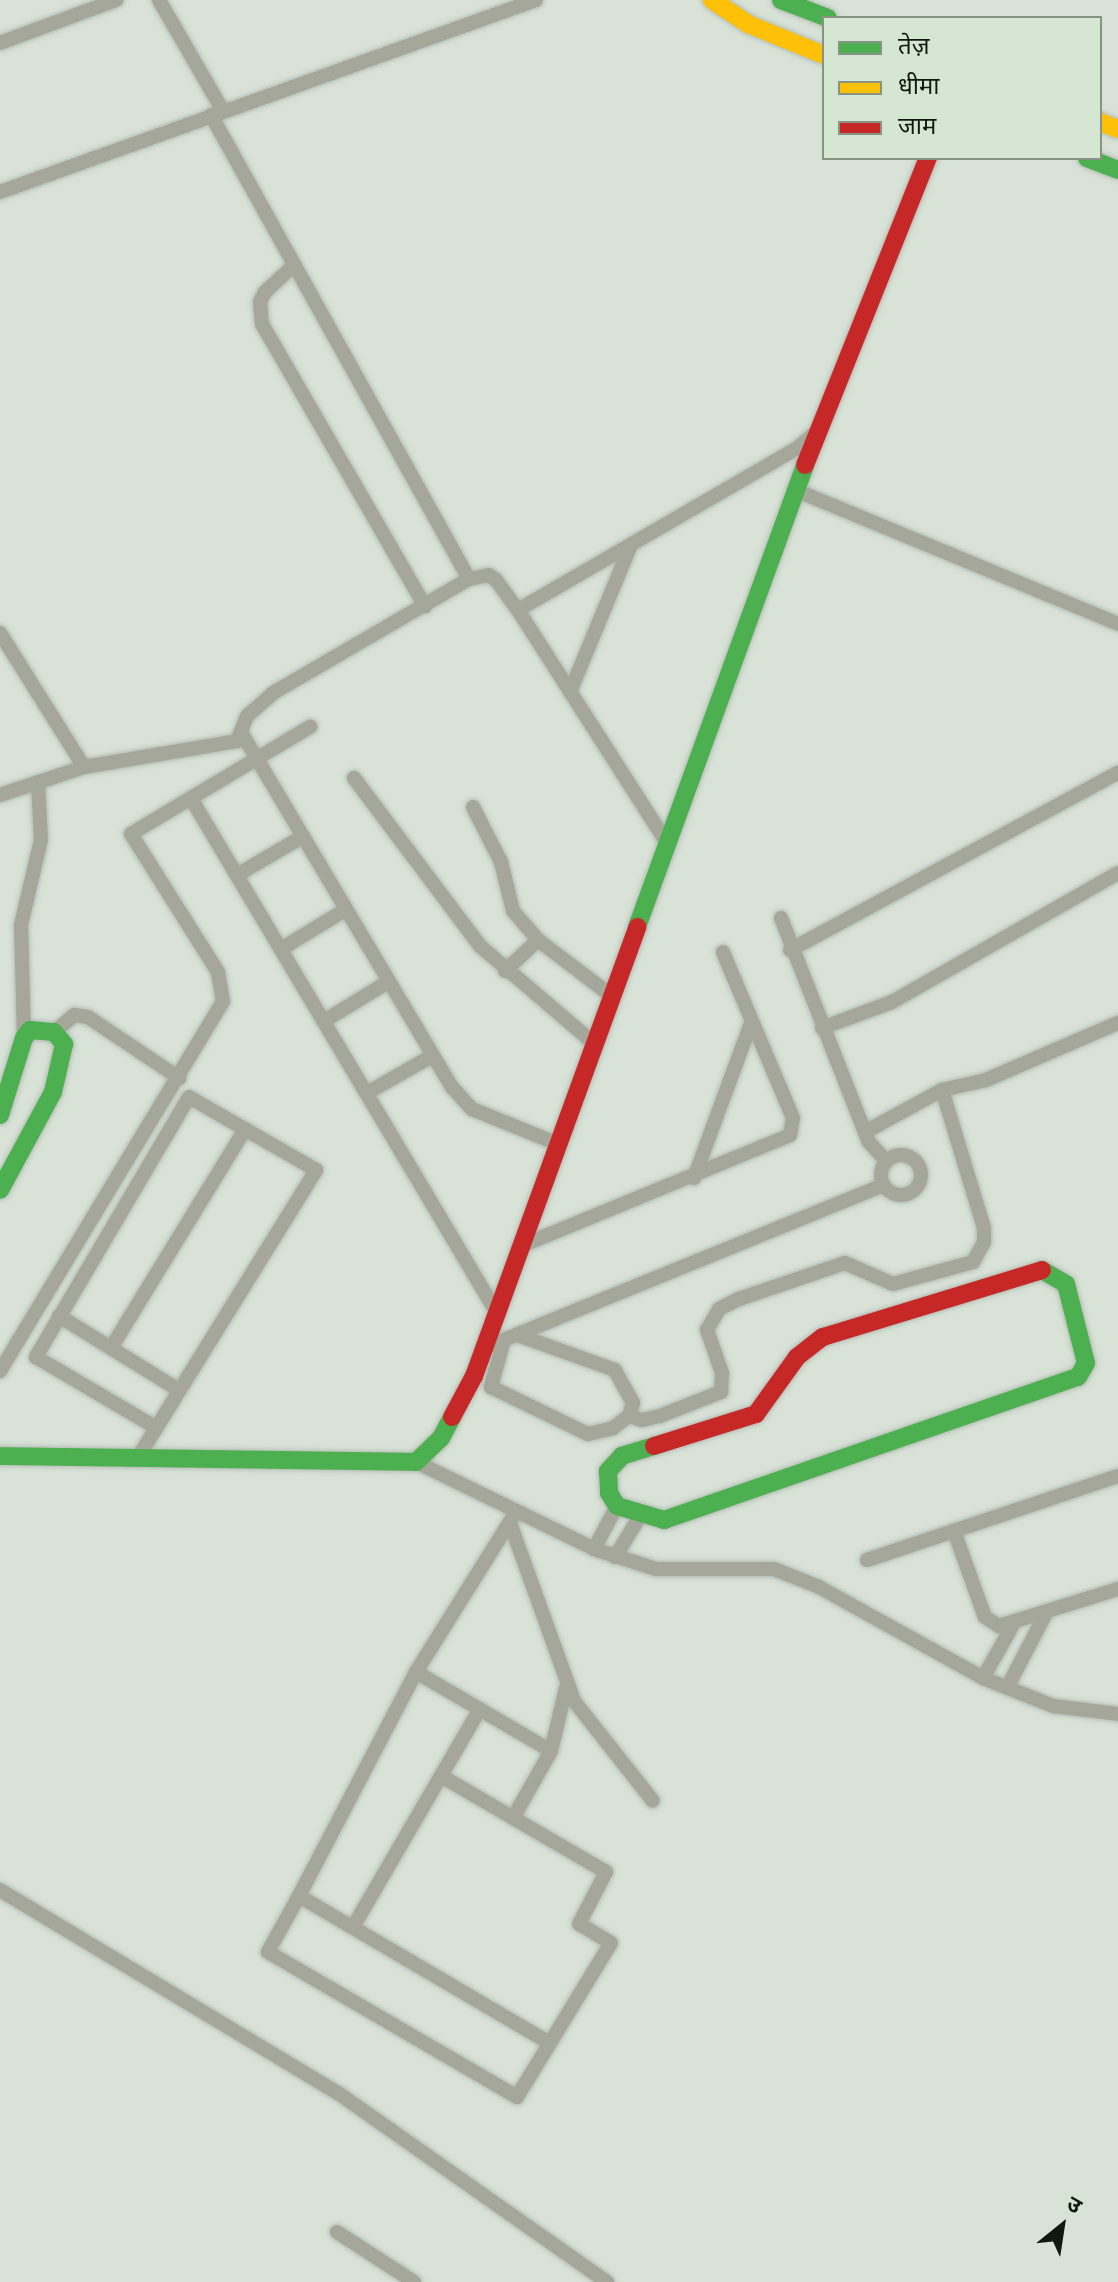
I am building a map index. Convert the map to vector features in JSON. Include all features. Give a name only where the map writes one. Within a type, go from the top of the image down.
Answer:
[{"type":"street","points":[[0,43],[116,0]]},
{"type":"street","points":[[159,0],[293,266],[469,579]]},
{"type":"street","points":[[0,192],[536,0]]},
{"type":"street","points":[[712,0],[748,24],[822,54]]},
{"type":"street","points":[[781,0],[823,16]]},
{"type":"street","points":[[416,1462],[456,1415],[484,1348],[817,431],[927,160]]},
{"type":"street","points":[[1092,160],[1118,170]]},
{"type":"street","points":[[293,266],[265,292],[259,314],[262,324],[425,606]]},
{"type":"street","points":[[518,610],[796,449],[817,431]]},
{"type":"street","points":[[795,490],[1118,624]]},
{"type":"street","points":[[570,692],[631,545]]},
{"type":"street","points":[[0,795],[84,767],[231,743],[241,732],[247,716],[273,693],[469,579],[489,575],[518,610],[667,843]]},
{"type":"street","points":[[0,633],[84,767]]},
{"type":"street","points":[[0,1371],[219,1009],[223,985],[131,834],[310,727]]},
{"type":"street","points":[[241,732],[432,1056],[472,1109],[558,1144]]},
{"type":"street","points":[[790,950],[1118,773]]},
{"type":"street","points":[[354,778],[468,932],[505,971],[596,1045]]},
{"type":"street","points":[[0,1115],[24,1038],[21,925],[41,840],[38,782]]},
{"type":"street","points":[[192,800],[497,1313]]},
{"type":"street","points":[[473,807],[501,862],[507,901],[538,940],[613,997]]},
{"type":"street","points":[[237,875],[302,837]]},
{"type":"street","points":[[822,1028],[892,1002],[1118,873]]},
{"type":"street","points":[[281,949],[345,910]]},
{"type":"street","points":[[781,918],[790,950],[865,1132],[886,1161],[883,1185]]},
{"type":"street","points":[[505,971],[538,940]]},
{"type":"street","points":[[521,1246],[694,1178],[779,1141],[794,1128],[723,952]]},
{"type":"street","points":[[324,1021],[388,982]]},
{"type":"street","points":[[24,1038],[30,1030],[54,1032],[74,1015],[88,1017],[179,1078]]},
{"type":"street","points":[[694,1178],[751,1023]]},
{"type":"street","points":[[865,1132],[942,1090],[986,1080],[1118,1023]]},
{"type":"street","points":[[0,1190],[53,1092],[64,1052],[54,1032]]},
{"type":"street","points":[[367,1093],[432,1056]]},
{"type":"street","points":[[629,1416],[642,1420],[660,1416],[721,1392],[722,1373],[707,1330],[719,1309],[739,1299],[845,1263],[893,1284],[973,1262],[984,1242],[984,1228],[942,1090]]},
{"type":"street","points":[[137,1459],[316,1170],[189,1097],[36,1357],[155,1427]]},
{"type":"street","points":[[111,1348],[245,1129]]},
{"type":"street","points":[[484,1348],[883,1185],[905,1196],[922,1178],[910,1157],[898,1155],[886,1161]]},
{"type":"street","points":[[1042,1270],[1066,1284],[1086,1363],[1078,1377],[679,1516],[664,1520],[640,1516],[617,1506],[606,1479],[622,1456],[745,1421],[767,1402],[797,1357],[823,1337],[1042,1270]]},
{"type":"street","points":[[59,1316],[179,1390]]},
{"type":"street","points":[[511,1338],[615,1370],[633,1403],[629,1416],[613,1428],[588,1434],[491,1387],[511,1338]]},
{"type":"street","points":[[0,1456],[416,1462],[513,1518],[615,1557],[680,1571],[774,1569],[819,1587],[983,1678],[1053,1706],[1118,1714]]},
{"type":"street","points":[[867,1560],[1118,1476]]},
{"type":"street","points":[[594,1549],[617,1506]]},
{"type":"street","points":[[615,1557],[640,1516]]},
{"type":"street","points":[[441,1776],[606,1872],[579,1924],[611,1943],[517,2097],[268,1952],[416,1672],[513,1518]]},
{"type":"street","points":[[513,1518],[567,1684],[585,1719],[653,1801]]},
{"type":"street","points":[[954,1531],[985,1617],[999,1626],[1045,1615],[1118,1589]]},
{"type":"street","points":[[1007,1688],[1045,1615]]},
{"type":"street","points":[[983,1678],[1014,1623]]},
{"type":"street","points":[[416,1672],[551,1751]]},
{"type":"street","points":[[513,1818],[551,1751],[567,1684]]},
{"type":"street","points":[[353,1927],[480,1709]]},
{"type":"street","points":[[0,1890],[338,2093],[607,2282]]},
{"type":"street","points":[[299,1896],[548,2042]]},
{"type":"street","points":[[337,2232],[414,2282]]},
{"type":"traffic: fast","points":[[781,0],[823,16]]},
{"type":"traffic: fast","points":[[1092,160],[1118,170]]},
{"type":"traffic: fast","points":[[637,927],[805,465]]},
{"type":"traffic: fast","points":[[0,1115],[24,1038],[30,1030],[54,1032],[64,1044],[53,1092],[0,1190]]},
{"type":"traffic: fast","points":[[654,1446],[622,1456],[608,1471],[609,1493],[617,1506],[664,1520],[1078,1377],[1086,1363],[1066,1284],[1042,1270]]},
{"type":"traffic: fast","points":[[0,1456],[416,1462],[441,1438],[452,1417]]},
{"type":"traffic: slow","points":[[712,0],[748,24],[822,54]]},
{"type":"traffic: slow","points":[[1102,123],[1118,129]]},
{"type":"traffic: jam","points":[[805,465],[927,160]]},
{"type":"traffic: jam","points":[[452,1417],[474,1376],[637,927]]},
{"type":"traffic: jam","points":[[654,1446],[756,1414],[797,1357],[823,1337],[1042,1270]]}]
